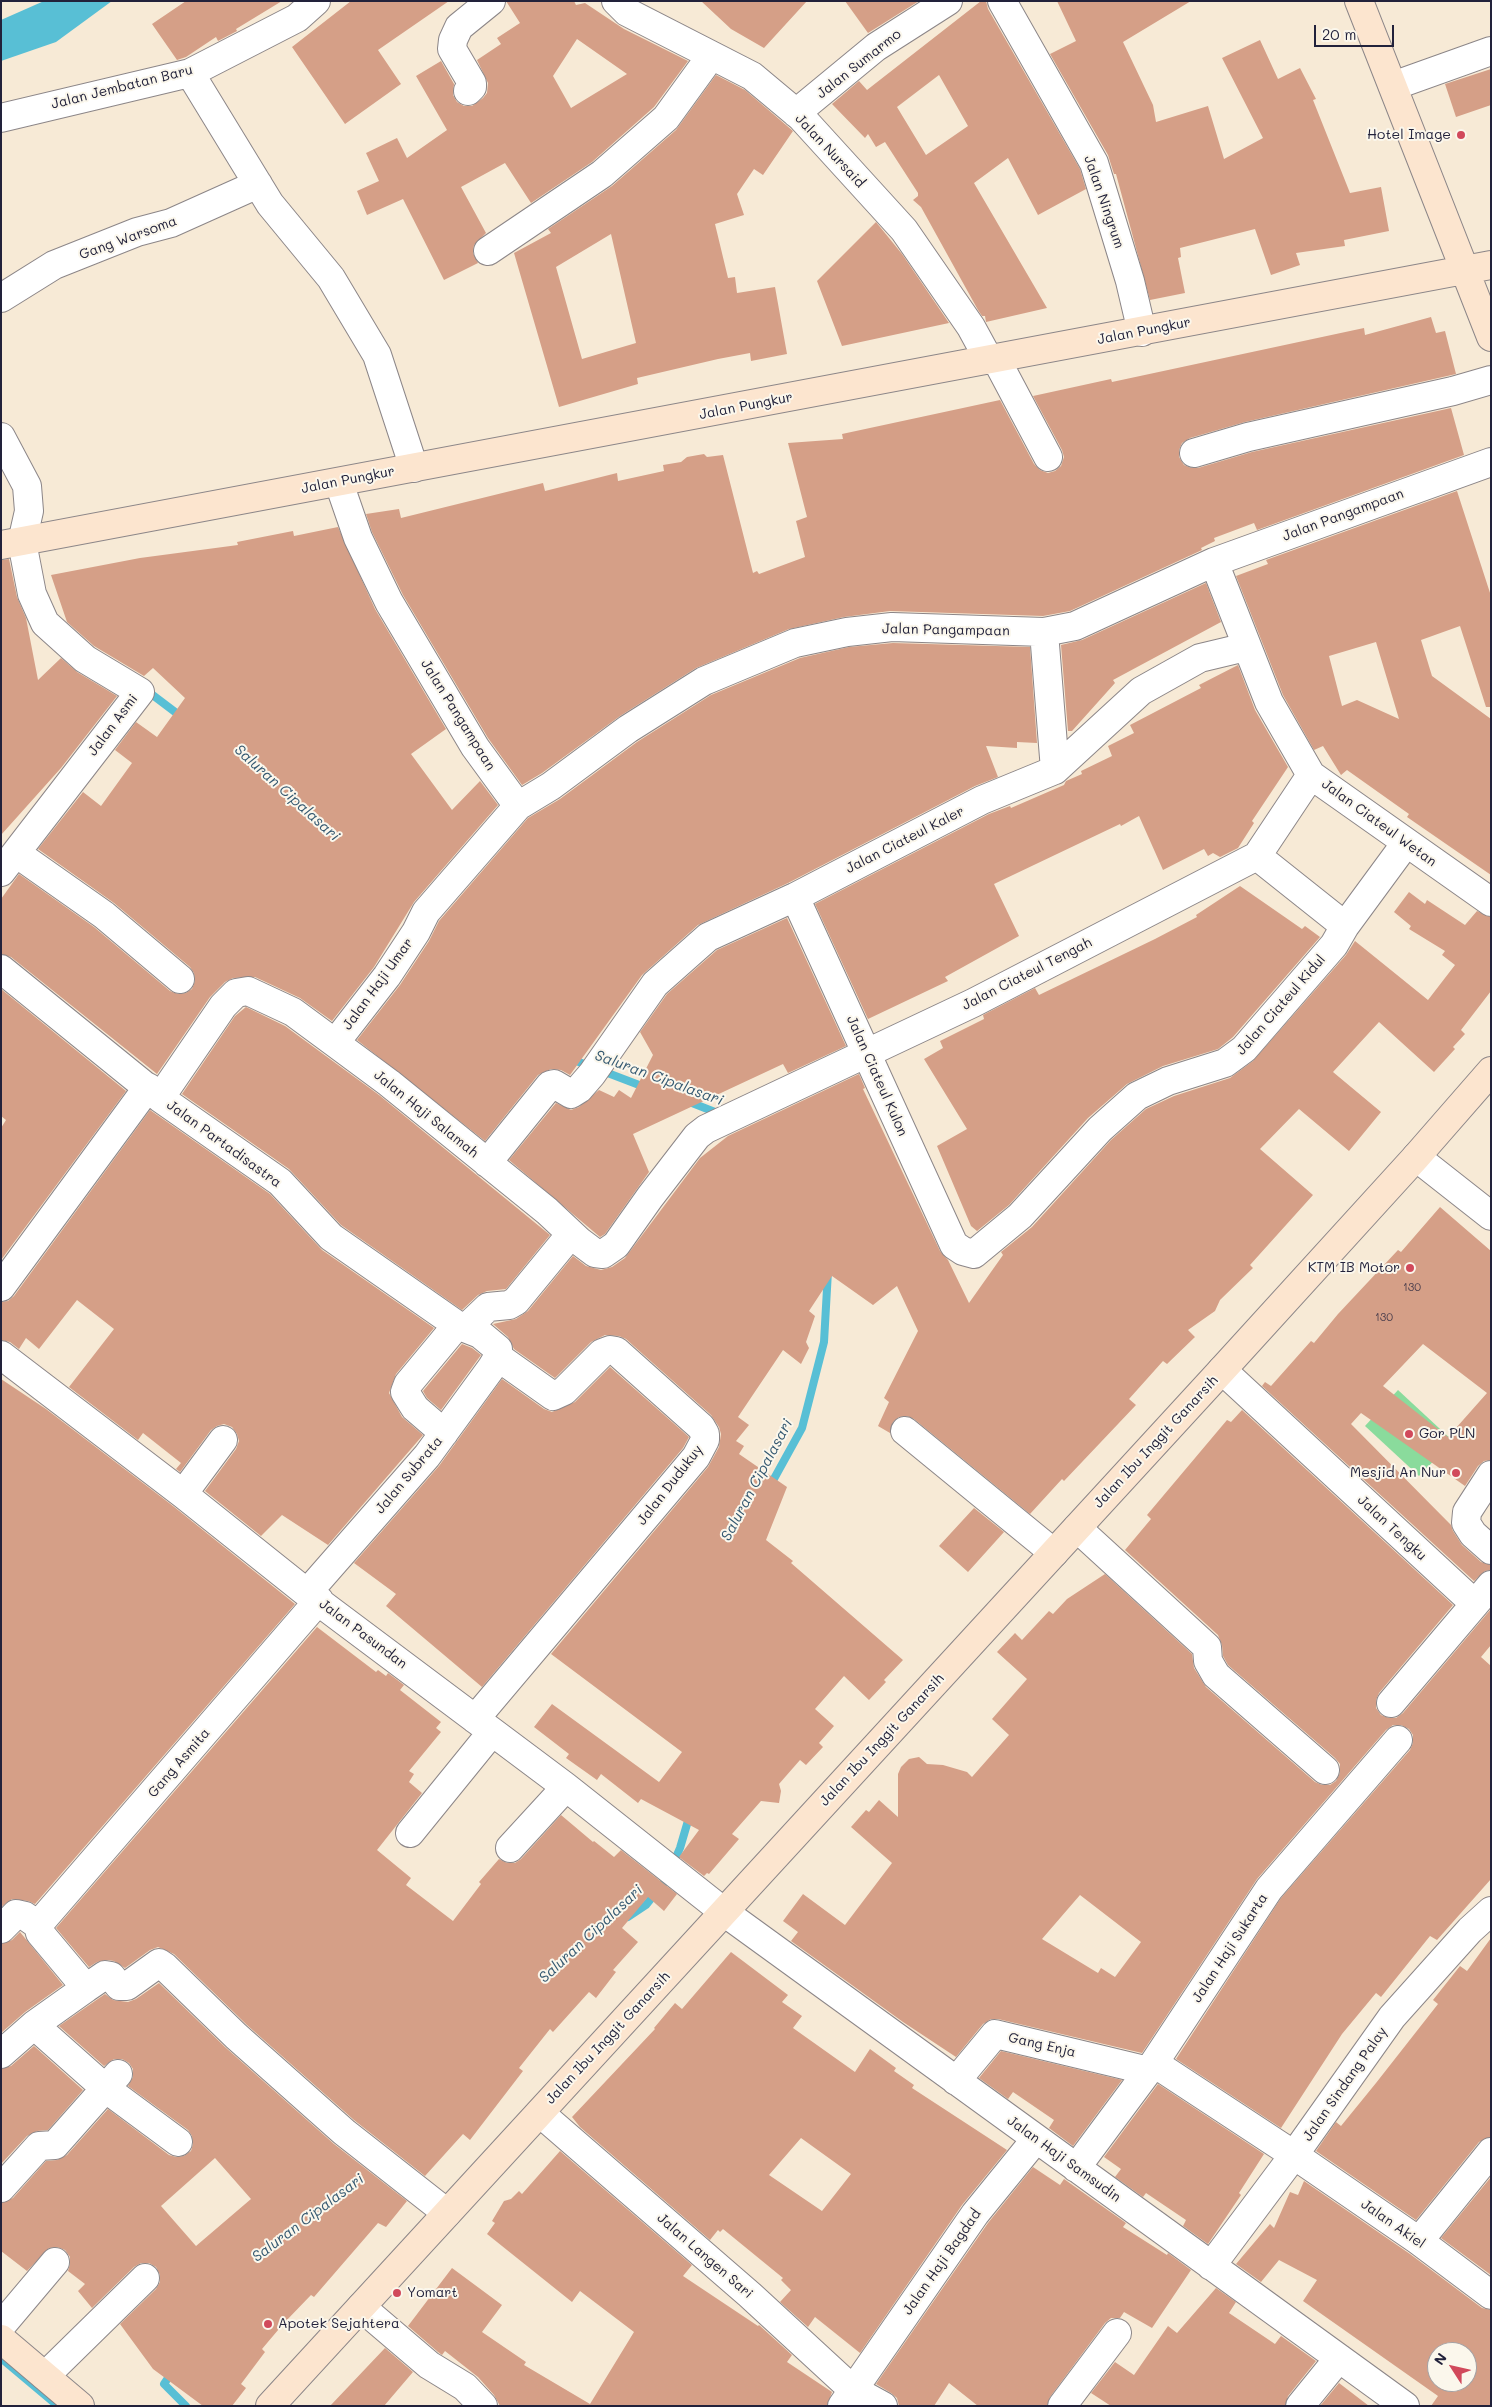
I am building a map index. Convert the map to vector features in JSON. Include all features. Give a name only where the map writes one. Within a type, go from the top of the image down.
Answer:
[{"type":"main road","points":[[1359,1],[1393,86],[1478,268],[1491,337]]},
{"type":"main road","name":"Jalan Pungkur","points":[[12,543],[1478,268]]},
{"type":"main road","name":"Jalan Ibu Inggit Ganarsih","points":[[270,2406],[1222,1370],[1416,1157],[1491,1071]]},
{"type":"main road","points":[[1,2339],[80,2406]]},
{"type":"street","name":"Jalan Jembatan Baru","points":[[1,118],[190,73],[297,18],[316,1]]},
{"type":"street","points":[[468,92],[472,83],[452,49],[453,40],[459,27],[491,1]]},
{"type":"street","name":"Jalan Nursaid","points":[[616,1],[627,12],[752,76],[796,114],[904,230],[993,360],[1048,457]]},
{"type":"street","name":"Jalan Sumarmo","points":[[796,114],[876,47],[948,1]]},
{"type":"street","name":"Jalan Ningrum","points":[[1002,1],[1094,163],[1130,280],[1142,332]]},
{"type":"street","points":[[1393,86],[1491,51]]},
{"type":"street","points":[[488,251],[602,174],[666,118],[711,56]]},
{"type":"street","points":[[190,73],[270,204],[331,278],[377,356],[414,468]]},
{"type":"street","name":"Gang Warsoma","points":[[1,298],[54,265],[137,232],[171,223],[258,184]]},
{"type":"street","points":[[1194,453],[1248,437],[1453,391],[1491,380]]},
{"type":"street","points":[[1,437],[27,486],[29,511],[12,543]]},
{"type":"street","name":"Jalan Pangampaan","points":[[339,483],[358,538],[389,602],[475,747],[518,806],[551,786],[628,730],[704,681],[795,643],[847,632],[892,627],[1044,632],[1075,626],[1214,562],[1491,462]]},
{"type":"street","name":"Jalan Asmi","points":[[9,862],[140,692],[85,659],[45,623],[12,543]]},
{"type":"street","name":"Jalan Ciateul Wetan","points":[[1214,562],[1269,702],[1311,775],[1491,902]]},
{"type":"street","points":[[1044,632],[1055,770]]},
{"type":"street","name":"Jalan Ciateul Kaler","points":[[598,1065],[656,984],[708,937],[795,897],[982,800],[1055,770],[1141,691],[1200,658],[1246,647]]},
{"type":"street","name":"Jalan Ciateul Tengah","points":[[487,1163],[595,1253],[609,1252],[696,1136],[973,1003],[1257,856],[1311,775]]},
{"type":"street","name":"Jalan Haji Umar","points":[[1,1287],[154,1092],[223,1006],[236,993],[248,991],[293,1012],[335,1043],[387,976],[426,912],[518,806]]},
{"type":"street","name":"Jalan Ciateul Kidul","points":[[963,1251],[974,1254],[1020,1216],[1100,1129],[1138,1096],[1168,1082],[1234,1058],[1334,945],[1344,926],[1406,843]]},
{"type":"street","points":[[1257,856],[1344,926]]},
{"type":"street","points":[[9,862],[104,915],[180,979]]},
{"type":"street","name":"Jalan Ciateul Kulon","points":[[795,897],[954,1244],[963,1251]]},
{"type":"street","name":"Jalan Partadisastra","points":[[1,969],[154,1092],[280,1182],[331,1237],[461,1327],[485,1338],[498,1353]]},
{"type":"street","name":"Jalan Haji Salamah","points":[[335,1043],[389,1083],[487,1163],[550,1085],[554,1084],[572,1094],[598,1065]]},
{"type":"street","points":[[1416,1157],[1491,1216]]},
{"type":"street","points":[[444,1433],[415,1408],[405,1392],[408,1384],[461,1327],[488,1307],[508,1305],[516,1301],[571,1234]]},
{"type":"street","name":"Jalan Dudukuy","points":[[483,1726],[696,1457],[705,1440],[705,1434],[701,1427],[616,1351],[610,1350],[602,1354],[564,1391],[553,1396],[498,1353]]},
{"type":"street","name":"Jalan Subrata","points":[[313,1596],[427,1456],[498,1353]]},
{"type":"street","name":"Jalan Pasundan","points":[[1,1355],[483,1726],[566,1787],[724,1912]]},
{"type":"street","name":"Jalan Tengku","points":[[1222,1370],[1483,1595]]},
{"type":"street","points":[[905,1430],[1054,1553]]},
{"type":"street","points":[[183,1494],[223,1440]]},
{"type":"street","points":[[1491,1475],[1467,1512],[1466,1523],[1473,1534],[1491,1550]]},
{"type":"street","points":[[1077,1528],[1207,1647],[1208,1661],[1216,1675],[1325,1770]]},
{"type":"street","points":[[1392,1703],[1483,1595]]},
{"type":"street","name":"Gang Asmita","points":[[38,1925],[313,1596]]},
{"type":"street","points":[[410,1833],[483,1726]]},
{"type":"street","name":"Jalan Haji Sukarta","points":[[1076,2168],[1151,2067],[1269,1889],[1398,1740]]},
{"type":"street","points":[[510,1848],[566,1787]]},
{"type":"street","name":"Jalan Sindang Palay","points":[[1211,2266],[1294,2156],[1392,2017],[1470,1930],[1491,1911]]},
{"type":"street","name":"Jalan Haji Samsudin","points":[[724,1912],[1405,2406]]},
{"type":"street","points":[[1,1929],[18,1913],[38,1925],[40,1933],[86,1988]]},
{"type":"street","points":[[1,2054],[34,2025],[105,1975],[111,1976],[119,1986],[127,1986],[159,1964],[175,1975],[236,2036],[344,2132],[447,2213]]},
{"type":"street","points":[[34,2025],[112,2081],[178,2142]]},
{"type":"street","name":"Gang Enja","points":[[956,2081],[995,2034],[1151,2067]]},
{"type":"street","name":"Jalan Akiel","points":[[1151,2067],[1294,2156],[1418,2241],[1491,2296]]},
{"type":"street","points":[[1,2188],[39,2146],[55,2146],[112,2081]]},
{"type":"street","name":"Jalan Langen Sari","points":[[540,2113],[750,2294],[847,2398],[883,2406]]},
{"type":"street","name":"Jalan Haji Bagdad","points":[[847,2398],[975,2214],[1036,2139]]},
{"type":"street","points":[[1418,2241],[1491,2152]]},
{"type":"street","points":[[1,2326],[55,2262]]},
{"type":"street","points":[[45,2376],[145,2278]]},
{"type":"street","points":[[361,2307],[429,2365],[465,2387],[483,2406]]},
{"type":"street","points":[[1071,2403],[1117,2333]]},
{"type":"street","points":[[1300,2406],[1339,2358]]},
{"type":"green space","name":"Gor PLN","points":[[1398,1390],[1453,1441],[1419,1476],[1365,1426]]},
{"type":"water","points":[[44,1],[112,1],[56,42],[1,61],[1,20]]},
{"type":"building","points":[[186,1],[282,1],[236,29],[237,31],[218,41],[216,37],[186,57],[177,60],[152,24]]},
{"type":"building","points":[[351,1],[449,1],[378,50],[401,84],[345,124],[292,47]]},
{"type":"building","points":[[506,1],[574,1],[576,5],[585,3],[624,29],[688,61],[654,107],[592,162],[531,203],[505,163],[461,187],[486,233],[474,245],[473,253],[478,263],[444,280],[403,199],[367,215],[357,191],[379,181],[366,153],[397,138],[407,158],[447,130],[416,76],[441,61],[454,84],[453,95],[457,102],[464,106],[472,106],[487,93],[488,83],[477,60],[501,44],[497,38],[520,23]],"holes":[[[577,39],[627,74],[571,108],[553,76]]]},
{"type":"building","points":[[701,1],[807,1],[764,48],[731,29]]},
{"type":"building","points":[[845,1],[919,1],[868,33]]},
{"type":"building","points":[[981,1],[986,1],[988,9],[1080,169],[1086,189],[1038,215],[1008,158],[974,183],[1047,308],[986,322],[985,316],[982,316],[978,310],[921,207],[913,200],[918,196],[918,193],[885,142],[876,147],[868,134],[865,138],[832,104],[859,81],[867,90]],"holes":[[[939,75],[968,126],[926,155],[897,107]]]},
{"type":"building","points":[[1057,1],[1191,1],[1123,42],[1153,105],[1156,122],[1208,106],[1224,159],[1263,138],[1222,58],[1260,40],[1278,79],[1300,68],[1316,99],[1313,100],[1350,193],[1381,187],[1389,231],[1344,240],[1345,246],[1296,253],[1300,265],[1271,275],[1255,229],[1180,248],[1181,257],[1178,258],[1185,293],[1150,300],[1116,174],[1114,174],[1108,155],[1050,54],[1076,41]]},
{"type":"building","points":[[1491,69],[1491,105],[1456,117],[1445,84]]},
{"type":"building","points":[[716,75],[745,90],[793,131],[763,175],[754,169],[737,194],[744,215],[715,224],[728,278],[735,277],[737,293],[775,287],[787,354],[751,361],[750,353],[718,359],[637,378],[638,384],[559,407],[514,253],[551,233],[548,229],[612,186],[676,130]],"holes":[[[611,234],[636,343],[582,359],[556,267]]]},
{"type":"building","points":[[876,222],[902,254],[949,323],[842,346],[817,281]]},
{"type":"building","points":[[1431,317],[1436,333],[1445,331],[1456,374],[1245,422],[1190,438],[1182,443],[1179,457],[1184,465],[1198,468],[1252,452],[1451,408],[1464,455],[1257,530],[1254,523],[1214,538],[1215,541],[1201,548],[1202,550],[1070,611],[1043,616],[890,611],[844,617],[789,629],[696,668],[620,716],[542,773],[522,785],[488,738],[403,595],[372,532],[366,514],[399,509],[401,518],[543,483],[545,491],[617,473],[618,481],[664,471],[663,465],[681,462],[687,457],[704,454],[707,457],[723,455],[753,573],[757,571],[759,574],[805,557],[796,521],[807,517],[788,443],[843,439],[842,434],[1000,400],[1034,464],[1040,470],[1048,473],[1055,471],[1061,466],[1064,457],[1033,396],[1111,379],[1112,382],[1364,328],[1365,335]]},
{"type":"building","points":[[1457,491],[1491,596],[1491,707],[1486,707],[1460,626],[1421,640],[1432,676],[1491,719],[1491,875],[1407,817],[1409,814],[1347,770],[1341,775],[1323,746],[1314,750],[1283,695],[1236,576],[1268,564],[1266,560]],"holes":[[[1376,642],[1399,719],[1357,700],[1342,706],[1329,656]]]},
{"type":"building","points":[[338,527],[375,609],[446,729],[411,754],[452,810],[480,781],[498,805],[414,902],[374,967],[332,1021],[300,998],[255,977],[233,978],[225,982],[210,997],[157,1074],[11,957],[1,954],[1,899],[19,874],[94,927],[170,991],[178,994],[186,993],[192,989],[195,981],[194,973],[190,967],[114,903],[38,849],[83,792],[101,806],[132,763],[115,750],[136,722],[157,737],[185,698],[153,668],[144,676],[94,646],[67,622],[51,575],[140,558],[238,545],[237,542],[293,531],[294,536]]},
{"type":"building","points":[[9,559],[17,597],[26,618],[38,680],[61,658],[77,672],[117,696],[61,768],[1,835],[1,560]]},
{"type":"building","points":[[1206,583],[1221,622],[1113,680],[1115,683],[1072,731],[1068,731],[1061,645],[1082,640]]},
{"type":"building","points":[[893,643],[1030,647],[1037,743],[1017,742],[1017,748],[986,746],[998,777],[975,786],[788,883],[698,925],[642,975],[570,1075],[561,1070],[551,1069],[538,1075],[485,1141],[357,1040],[400,985],[429,941],[439,921],[528,818],[560,799],[637,742],[711,695],[800,658],[849,647]]},
{"type":"building","points":[[1238,665],[1255,710],[1288,767],[1252,821],[1254,823],[1238,848],[1220,857],[1213,853],[1208,856],[1204,849],[1163,870],[1139,816],[1121,826],[1120,824],[994,884],[1019,936],[945,977],[948,981],[868,1019],[815,904],[989,814],[1010,806],[1011,808],[1064,785],[1066,781],[1082,774],[1081,771],[1112,756],[1108,746],[1134,733],[1130,725],[1201,688],[1199,685]]},
{"type":"building","points":[[1240,886],[1302,929],[1305,926],[1320,937],[1233,1037],[1218,1049],[1163,1066],[1127,1084],[1088,1118],[1009,1205],[977,1231],[971,1226],[937,1146],[967,1129],[924,1059],[943,1048],[940,1041],[984,1019],[983,1015],[1035,988],[1039,995],[1155,939],[1197,917],[1196,915]]},
{"type":"building","points":[[1409,892],[1425,904],[1427,900],[1465,925],[1477,911],[1491,917],[1491,991],[1461,1030],[1465,1034],[1453,1047],[1455,1049],[1434,1072],[1379,1022],[1333,1072],[1381,1112],[1349,1151],[1299,1109],[1260,1149],[1313,1195],[1250,1265],[1253,1268],[1220,1300],[1215,1311],[1188,1330],[1195,1337],[1167,1364],[1163,1361],[1129,1399],[1136,1405],[1030,1514],[914,1419],[907,1416],[899,1417],[893,1422],[890,1433],[878,1426],[889,1402],[884,1398],[918,1331],[897,1286],[873,1305],[832,1276],[809,1311],[815,1316],[806,1342],[809,1348],[801,1364],[783,1350],[738,1417],[749,1425],[736,1441],[744,1446],[739,1454],[787,1487],[766,1540],[793,1561],[791,1563],[903,1660],[884,1680],[886,1682],[869,1700],[844,1676],[815,1709],[834,1726],[819,1743],[823,1747],[806,1765],[800,1760],[779,1784],[781,1791],[779,1803],[761,1801],[732,1834],[739,1839],[709,1874],[707,1873],[704,1876],[679,1857],[699,1830],[641,1799],[638,1803],[601,1774],[597,1780],[566,1758],[569,1754],[534,1727],[552,1704],[659,1782],[682,1752],[551,1654],[708,1467],[719,1447],[721,1434],[719,1427],[711,1415],[626,1339],[619,1336],[605,1335],[591,1342],[555,1378],[514,1349],[508,1337],[493,1324],[516,1319],[528,1311],[573,1256],[586,1266],[601,1270],[612,1267],[625,1258],[700,1158],[728,1136],[859,1074],[865,1088],[863,1089],[940,1251],[948,1260],[969,1303],[1003,1255],[1001,1252],[1032,1227],[1111,1140],[1146,1109],[1174,1096],[1230,1078],[1253,1061],[1346,955],[1355,941],[1428,1000],[1455,965],[1442,955],[1445,951],[1409,929],[1411,926],[1394,912]]},
{"type":"building","points":[[787,918],[846,1046],[788,1073],[783,1064],[633,1134],[649,1172],[605,1234],[600,1237],[509,1160],[556,1103],[571,1110],[579,1107],[599,1090],[614,1097],[619,1090],[631,1098],[653,1055],[640,1032],[667,994],[717,950]]},
{"type":"building","points":[[1,989],[126,1091],[1,1260],[1,1128],[6,1120],[1,1116]]},
{"type":"building","points":[[246,1007],[285,1026],[379,1095],[550,1235],[506,1289],[487,1291],[478,1295],[462,1310],[341,1225],[289,1169],[182,1094],[235,1016]]},
{"type":"building","points":[[150,1110],[270,1194],[322,1250],[434,1328],[396,1374],[389,1393],[402,1417],[423,1435],[328,1545],[282,1515],[261,1536],[205,1491],[236,1449],[239,1441],[232,1427],[224,1424],[211,1430],[180,1472],[176,1469],[181,1463],[143,1433],[138,1440],[69,1387],[114,1329],[77,1300],[39,1349],[26,1338],[19,1349],[10,1342],[1,1340],[1,1302],[8,1301],[14,1296]]},
{"type":"building","points":[[1440,1207],[1491,1251],[1491,1460],[1484,1461],[1478,1466],[1465,1486],[1361,1413],[1351,1424],[1451,1525],[1462,1545],[1481,1562],[1491,1565],[1491,1570],[1485,1571],[1474,1581],[1262,1386],[1265,1382],[1271,1386],[1311,1341],[1314,1343],[1338,1314],[1398,1250],[1401,1252]],"holes":[[[1423,1344],[1487,1393],[1448,1437],[1383,1386]]]},
{"type":"building","points":[[462,1344],[472,1348],[481,1355],[441,1410],[427,1398],[423,1391]]},
{"type":"building","points":[[610,1367],[689,1437],[683,1448],[482,1687],[386,1606],[396,1594],[354,1563],[439,1466],[502,1379],[544,1409],[552,1412],[575,1402]]},
{"type":"building","points":[[1,1379],[46,1409],[173,1506],[295,1604],[35,1904],[12,1899],[1,1907]]},
{"type":"building","points":[[1242,1410],[1453,1605],[1379,1693],[1376,1700],[1376,1708],[1381,1715],[1396,1718],[1403,1713],[1491,1609],[1491,1645],[1481,1657],[1491,1666],[1491,1879],[1437,1940],[1430,1936],[1381,1997],[1376,1993],[1342,2034],[1281,2128],[1176,2059],[1281,1898],[1410,1750],[1413,1743],[1413,1735],[1409,1729],[1401,1725],[1393,1725],[1386,1730],[1257,1879],[1142,2053],[998,2019],[991,2019],[983,2024],[956,2057],[903,2022],[791,1941],[798,1932],[783,1921],[803,1894],[845,1925],[892,1863],[851,1827],[866,1810],[869,1812],[879,1800],[898,1817],[898,1774],[901,1767],[909,1759],[919,1757],[927,1764],[943,1765],[967,1772],[972,1777],[1009,1735],[992,1719],[1027,1679],[997,1652],[1015,1633],[1022,1640],[1049,1611],[1053,1614],[1067,1599],[1105,1574],[1192,1654],[1194,1668],[1206,1687],[1315,1782],[1322,1785],[1330,1785],[1336,1781],[1340,1773],[1340,1764],[1335,1758],[1228,1665],[1223,1656],[1222,1645],[1218,1635],[1125,1550],[1151,1519],[1147,1515],[1227,1420],[1231,1422]],"holes":[[[1080,1895],[1141,1942],[1115,1977],[1101,1968],[1098,1973],[1042,1939]]]},
{"type":"building","points":[[974,1508],[1004,1532],[968,1572],[939,1546]]},
{"type":"building","points":[[317,1627],[376,1672],[378,1670],[386,1676],[388,1673],[404,1685],[400,1690],[441,1722],[436,1728],[441,1732],[409,1771],[414,1774],[409,1782],[422,1793],[377,1850],[411,1878],[406,1885],[453,1921],[481,1884],[479,1882],[499,1859],[507,1863],[515,1863],[521,1859],[561,1815],[614,1857],[621,1850],[677,1894],[664,1911],[648,1897],[622,1928],[638,1942],[613,1970],[616,1972],[596,1998],[589,1992],[553,2032],[550,2029],[519,2068],[523,2071],[470,2140],[463,2134],[425,2176],[354,2120],[247,2025],[174,1954],[158,1947],[150,1950],[125,1968],[114,1961],[108,1960],[97,1962],[89,1967],[56,1928]]},
{"type":"building","points":[[20,1932],[63,1985],[25,2012],[1,2033],[1,1944],[12,1940]]},
{"type":"building","points":[[1491,1938],[1491,2137],[1479,2142],[1416,2220],[1316,2151],[1336,2122],[1341,2126],[1438,2004],[1433,2000],[1460,1966],[1467,1971]]},
{"type":"building","points":[[731,1952],[788,1995],[782,2002],[802,2016],[793,2028],[855,2072],[870,2049],[896,2068],[894,2071],[914,2085],[912,2088],[1007,2150],[962,2205],[860,2353],[815,2317],[808,2327],[780,2302],[791,2290],[781,2280],[783,2278],[723,2229],[720,2232],[718,2230],[710,2240],[580,2127],[572,2117],[655,2029],[675,2003],[682,2009]],"holes":[[[801,2138],[851,2174],[822,2211],[769,2175]]]},
{"type":"building","points":[[159,1983],[225,2047],[334,2144],[407,2201],[386,2227],[378,2223],[314,2297],[311,2295],[284,2323],[262,2349],[265,2352],[241,2384],[246,2388],[232,2406],[203,2406],[153,2369],[120,2324],[156,2289],[160,2282],[160,2275],[156,2267],[149,2263],[141,2263],[134,2267],[92,2308],[78,2291],[85,2284],[68,2271],[70,2257],[65,2250],[57,2247],[49,2248],[27,2271],[1,2251],[1,2203],[13,2198],[46,2161],[57,2160],[67,2155],[108,2109],[169,2155],[176,2157],[184,2156],[191,2151],[193,2144],[192,2136],[188,2130],[128,2086],[133,2077],[133,2069],[129,2063],[122,2059],[114,2059],[104,2066],[59,2026],[105,1994],[113,2000],[128,2002],[136,1999]],"holes":[[[215,2158],[251,2199],[196,2246],[161,2206]]]},
{"type":"building","points":[[34,2046],[83,2090],[48,2130],[37,2131],[27,2136],[1,2164],[1,2069],[11,2066]]},
{"type":"building","points":[[1001,2051],[1122,2080],[1073,2146],[1049,2128],[1054,2120],[1013,2092],[1008,2099],[979,2078]]},
{"type":"building","points":[[1158,2084],[1264,2154],[1239,2193],[1241,2195],[1208,2244],[1183,2226],[1186,2220],[1146,2193],[1143,2197],[1115,2177],[1121,2169],[1104,2157]]},
{"type":"building","points":[[560,2151],[692,2265],[683,2276],[759,2325],[792,2355],[787,2362],[832,2392],[827,2406],[500,2406],[494,2395],[478,2377],[445,2351],[442,2355],[408,2326],[452,2268],[502,2305],[482,2332],[526,2362],[524,2365],[590,2404],[634,2332],[580,2291],[572,2302],[487,2234],[495,2223],[492,2221],[504,2201],[511,2199],[519,2191],[522,2194]]},
{"type":"building","points":[[1033,2167],[1060,2185],[1064,2179],[1126,2223],[1123,2227],[1167,2255],[1168,2253],[1191,2270],[1152,2328],[1124,2312],[1120,2318],[1111,2318],[1105,2323],[1050,2397],[1047,2406],[978,2406],[949,2383],[934,2406],[899,2406],[897,2398],[876,2384],[988,2223]]},
{"type":"building","points":[[1491,2177],[1491,2275],[1441,2238]]},
{"type":"building","points":[[1304,2181],[1410,2254],[1482,2308],[1491,2310],[1491,2406],[1431,2406],[1438,2396],[1432,2392],[1477,2392],[1477,2342],[1427,2342],[1427,2388],[1303,2301],[1317,2280],[1279,2260],[1261,2282],[1236,2264],[1270,2224],[1274,2228],[1290,2192],[1298,2195]]},
{"type":"building","points":[[1216,2288],[1236,2302],[1229,2313],[1275,2344],[1281,2336],[1316,2361],[1288,2396],[1285,2406],[1111,2406],[1091,2393],[1115,2362],[1134,2375],[1168,2326],[1177,2333]]},
{"type":"building","points":[[385,2348],[413,2372],[384,2406],[330,2406]]},
{"type":"building","points":[[1339,2383],[1369,2406],[1320,2406]]},
{"type":"waterway","name":"Saluran Cipalasari","points":[[146,690],[183,718]]},
{"type":"waterway","name":"Saluran Cipalasari","points":[[571,1059],[647,1088]]},
{"type":"waterway","name":"Saluran Cipalasari","points":[[687,1101],[720,1114]]},
{"type":"waterway","name":"Saluran Cipalasari","points":[[770,1486],[802,1428],[824,1342],[828,1271]]},
{"type":"waterway","name":"Saluran Cipalasari","points":[[628,1917],[646,1905],[666,1880],[680,1848],[690,1814]]},
{"type":"waterway","points":[[1,2358],[58,2406]]},
{"type":"waterway","name":"Saluran Cipalasari","points":[[172,2372],[164,2384],[186,2406]]},
{"type":"place","name":"Hotel Image","points":[[1461,135]]},
{"type":"place","name":"KTM IB Motor","points":[[1410,1268]]},
{"type":"place","name":"Gor PLN","points":[[1409,1434]]},
{"type":"place","name":"Mesjid An Nur","points":[[1456,1473]]},
{"type":"place","name":"Yomart","points":[[397,2293]]},
{"type":"place","name":"Apotek Sejahtera","points":[[268,2324]]}]
